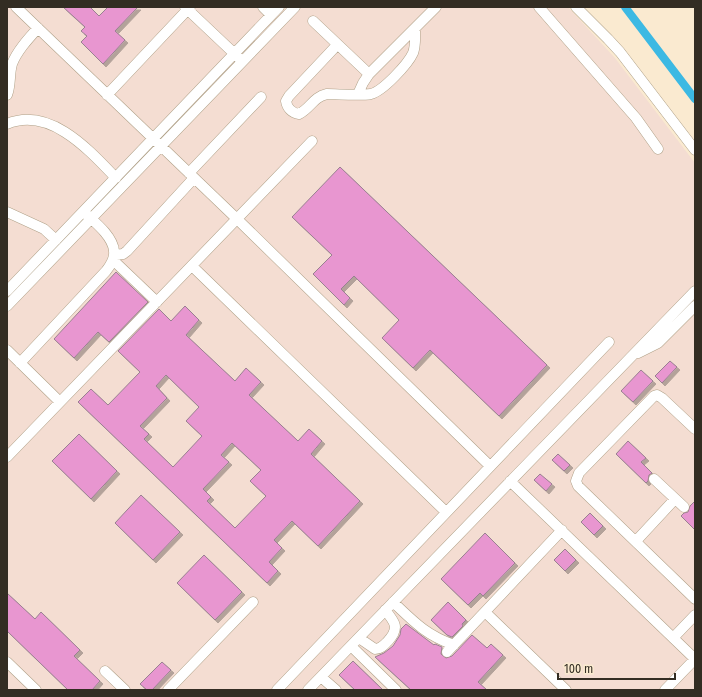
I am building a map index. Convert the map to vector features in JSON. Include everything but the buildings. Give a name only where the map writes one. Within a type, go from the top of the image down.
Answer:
[{"type":"lane","points":[[16,7],[237,219],[490,466]]},
{"type":"lane","points":[[263,7],[271,15]]},
{"type":"lane","points":[[238,58],[271,15],[279,7]]},
{"type":"lane","points":[[7,306],[87,215],[157,142],[238,58],[294,7]]},
{"type":"lane","points":[[358,94],[369,74],[436,7]]},
{"type":"lane","points":[[539,7],[636,118],[658,149]]},
{"type":"lane","points":[[576,7],[620,52],[695,150]]},
{"type":"lane","points":[[107,95],[188,8],[238,58]]},
{"type":"lane","points":[[312,21],[369,74]]},
{"type":"lane","points":[[7,95],[10,87],[13,63],[20,50],[38,28]]},
{"type":"lane","points":[[337,44],[289,96],[286,101],[290,111],[299,114],[304,112],[320,96],[370,94],[378,91],[409,60],[415,43],[415,28]]},
{"type":"lane","points":[[114,257],[127,251],[261,96]]},
{"type":"lane","points":[[7,124],[16,120],[34,119],[48,123],[70,136],[90,152],[116,178]]},
{"type":"lane","points":[[7,457],[312,141]]},
{"type":"lane","points":[[7,292],[56,240],[87,215],[116,178],[157,142]]},
{"type":"lane","points":[[7,212],[44,230],[56,240]]},
{"type":"lane","points":[[20,363],[106,271],[114,257],[115,252],[112,243],[87,215]]},
{"type":"lane","points":[[114,257],[157,302]]},
{"type":"lane","points":[[192,266],[446,512]]},
{"type":"lane","points":[[308,690],[695,291]]},
{"type":"lane","points":[[632,355],[658,343],[695,306]]},
{"type":"lane","points":[[277,690],[609,342]]},
{"type":"lane","points":[[7,350],[60,402]]},
{"type":"lane","points":[[695,429],[662,398],[657,395],[654,396],[577,476],[576,481],[578,486],[695,599]]},
{"type":"lane","points":[[654,479],[684,507]]},
{"type":"lane","points":[[510,481],[695,659],[666,690]]},
{"type":"lane","points":[[636,541],[675,499]]},
{"type":"lane","points":[[393,602],[426,632],[450,648],[562,530]]},
{"type":"lane","points":[[168,690],[253,602]]},
{"type":"lane","points":[[359,638],[375,649],[383,646],[396,630],[392,618],[385,610]]},
{"type":"lane","points":[[485,612],[566,690]]},
{"type":"lane","points":[[673,638],[695,614]]},
{"type":"lane","points":[[351,646],[396,690]]},
{"type":"lane","points":[[7,662],[36,690]]},
{"type":"lane","points":[[105,671],[125,690]]},
{"type":"lane","points":[[321,677],[336,690]]},
{"type":"shaded area","points":[[7,7],[568,7],[615,58],[695,163],[695,690],[7,690]]},
{"type":"waterway","points":[[625,7],[695,99]]}]
